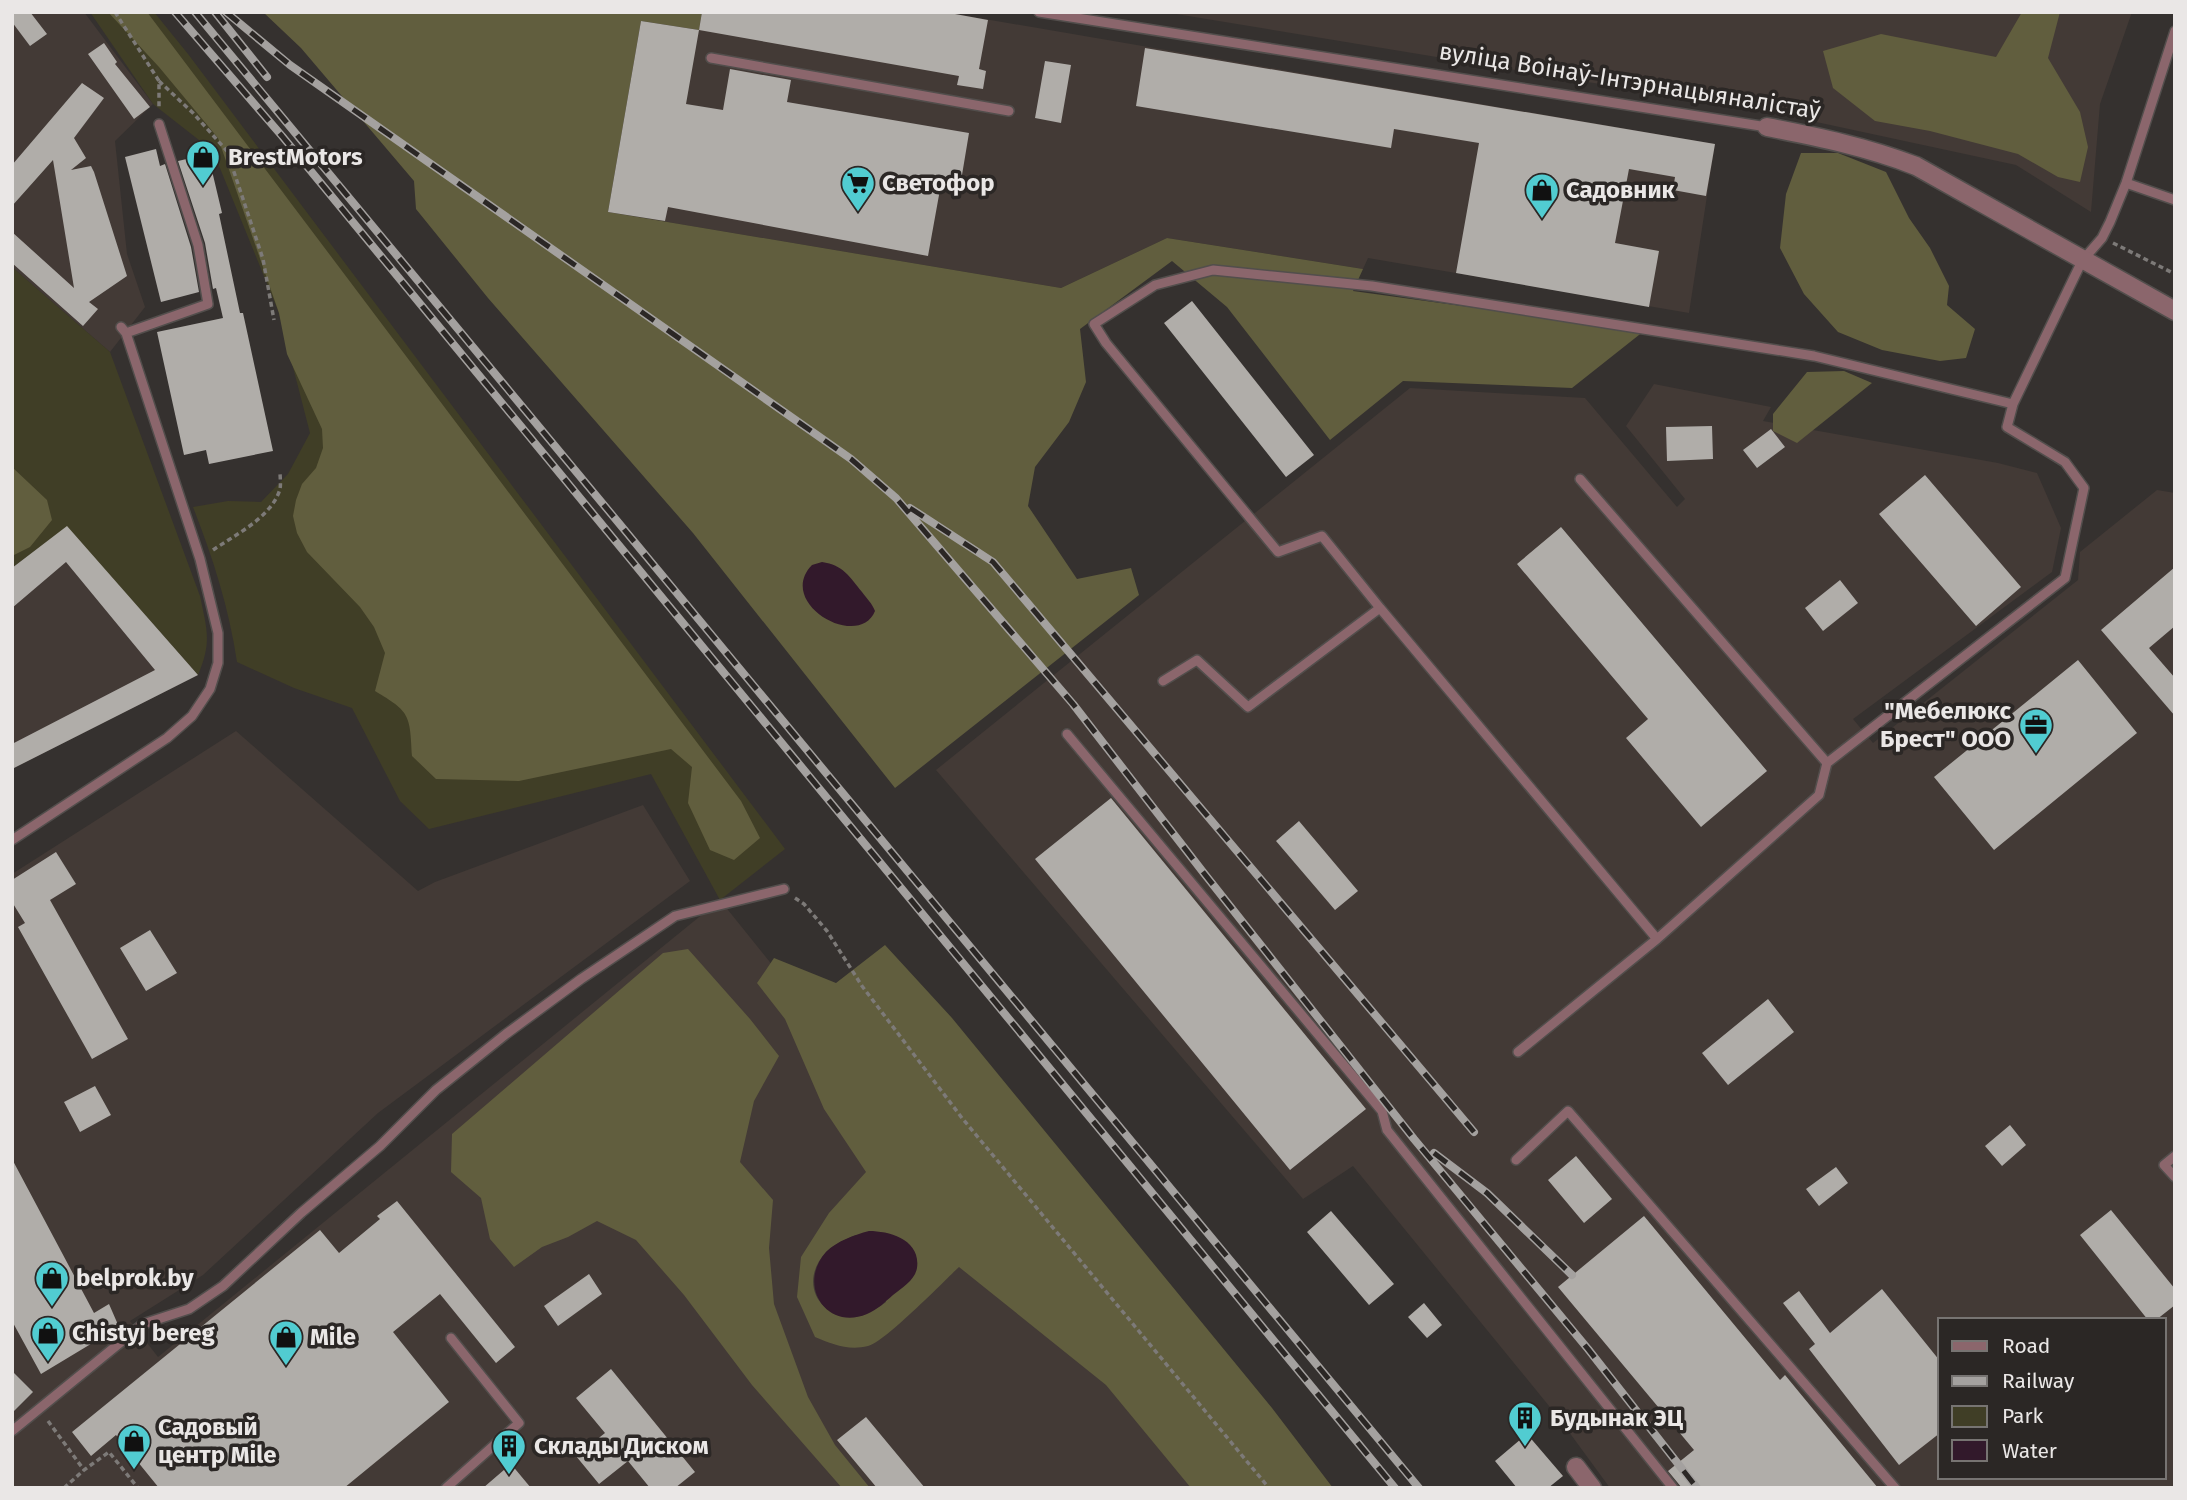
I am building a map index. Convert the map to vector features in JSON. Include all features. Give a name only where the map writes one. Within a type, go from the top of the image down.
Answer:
[{"type":"street","name":"вуліца Воінаў-Інтэрнацыяналістаў","points":[[1767,127],[1839,141],[1916,166],[2175,311]]},
{"type":"street","points":[[1576,1467],[1592,1488]]},
{"type":"lane","name":"вуліца Воінаў-Інтэрнацыяналістаў","points":[[1040,12],[1767,127]]},
{"type":"lane","points":[[1518,1052],[1657,939],[1819,795],[1827,763],[2065,578],[2084,488],[2065,462],[2007,427],[2014,404],[2082,261],[2102,238],[2126,183],[2175,31]]},
{"type":"lane","points":[[711,58],[1009,111]]},
{"type":"lane","points":[[12,840],[167,737],[192,716],[210,689],[218,663],[218,633],[200,559],[123,330],[208,304],[198,245],[159,124]]},
{"type":"lane","points":[[2126,183],[2175,200]]},
{"type":"lane","points":[[1657,939],[1321,536],[1278,552],[1106,343],[1094,324],[1154,285],[1213,270],[1372,286],[1814,356],[2014,404]]},
{"type":"lane","points":[[1580,479],[1827,763]]},
{"type":"lane","points":[[1163,681],[1197,660],[1248,707],[1380,608]]},
{"type":"lane","points":[[1067,734],[1382,1111],[1387,1130],[1673,1488]]},
{"type":"lane","points":[[12,1431],[143,1324],[189,1309],[223,1286],[301,1213],[380,1146],[436,1090],[581,979],[675,916],[784,889]]},
{"type":"lane","points":[[1516,1160],[1568,1111],[1895,1488]]},
{"type":"lane","points":[[2175,1156],[2165,1165],[2175,1177]]},
{"type":"lane","points":[[446,1488],[519,1423],[451,1338]]},
{"type":"path","points":[[115,12],[159,81],[227,151],[263,259],[274,320]]},
{"type":"path","points":[[159,81],[159,124]]},
{"type":"path","points":[[2102,238],[2175,274]]},
{"type":"path","points":[[200,559],[271,506],[280,488],[280,471]]},
{"type":"path","points":[[784,889],[804,904],[827,931],[862,986],[962,1118],[1269,1488]]},
{"type":"path","points":[[38,1408],[84,1470]]},
{"type":"path","points":[[64,1488],[109,1452],[138,1488]]},
{"type":"shaded area","points":[[12,12],[84,12],[153,104],[115,141],[127,254],[145,307],[110,352],[12,267]]},
{"type":"shaded area","points":[[108,12],[147,12],[741,801],[760,838],[734,860],[710,850],[688,803],[692,767],[671,749],[519,781],[436,779],[412,756],[406,716],[395,704],[375,691],[385,653],[374,627],[360,607],[307,552],[297,533],[293,516],[296,500],[302,484],[316,468],[323,448],[322,429],[287,354],[279,313],[218,138],[159,67]]},
{"type":"shaded area","points":[[263,12],[702,12],[699,30],[641,21],[608,212],[1061,288],[1167,238],[1363,269],[1353,291],[1644,331],[1572,388],[1403,381],[1330,440],[1227,307],[1172,261],[1080,329],[1086,382],[1069,422],[1035,467],[1028,506],[1077,579],[1131,568],[1139,595],[895,788],[693,533],[488,298],[416,209],[414,181],[301,48]]},
{"type":"shaded area","points":[[702,12],[944,12],[1715,144],[1689,313],[1368,258],[1363,269],[1167,238],[1061,288],[608,212],[641,21],[698,30]]},
{"type":"shaded area","points":[[1164,12],[2132,12],[2100,104],[2091,212],[2016,165],[1770,112]]},
{"type":"shaded area","points":[[2022,12],[2060,12],[2048,58],[2080,112],[2088,147],[2080,182],[2058,177],[2018,154],[1930,131],[1875,121],[1833,88],[1823,51],[1881,34],[1996,57]]},
{"type":"shaded area","points":[[1801,153],[1838,153],[1886,172],[1909,218],[1930,248],[1949,286],[1947,305],[1975,329],[1966,358],[1940,361],[1882,350],[1838,332],[1804,294],[1780,248],[1786,194]]},
{"type":"shaded area","points":[[1844,371],[1872,383],[1797,443],[1773,431],[1773,414],[1807,372]]},
{"type":"shaded area","points":[[1654,384],[1771,407],[1763,421],[1998,463],[2037,473],[2061,528],[2052,572],[1853,719],[1873,743],[2078,580],[2080,552],[2157,490],[2175,493],[2175,1488],[1610,1488],[1558,1417],[1353,1166],[1303,1199],[936,770],[1410,388],[1585,398],[1677,507],[1685,499],[1626,426]]},
{"type":"shaded area","points":[[12,467],[47,500],[52,520],[30,547],[12,556]]},
{"type":"shaded area","points":[[67,526],[198,675],[12,769],[12,568]]},
{"type":"shaded area","points":[[236,731],[418,891],[435,882],[643,805],[690,881],[378,1113],[203,1275],[130,1321],[158,1357],[720,900],[1193,1488],[12,1488],[12,874]]},
{"type":"shaded area","points":[[885,945],[952,1018],[1272,1408],[1333,1488],[1191,1488],[1106,1385],[959,1267],[900,1323],[868,1346],[847,1347],[815,1337],[797,1297],[801,1257],[829,1213],[866,1172],[824,1109],[785,1019],[757,983],[774,958],[836,983]],"holes":[[[856,1235],[886,1302],[868,1313],[850,1316],[835,1313],[824,1306],[816,1295],[813,1281],[817,1266],[827,1251]]]},
{"type":"shaded area","points":[[688,949],[779,1056],[754,1101],[740,1162],[773,1200],[769,1248],[774,1304],[808,1397],[835,1445],[870,1488],[842,1488],[752,1385],[684,1295],[636,1240],[597,1221],[542,1247],[514,1267],[490,1239],[481,1198],[451,1172],[452,1134],[663,953]]},
{"type":"green space","points":[[90,12],[154,12],[785,849],[720,900],[651,774],[429,829],[400,801],[352,708],[294,688],[237,662],[220,583],[193,507],[228,501],[261,502],[288,474],[310,433],[279,313],[213,151],[153,104]]},
{"type":"green space","points":[[12,267],[110,352],[200,596],[207,644],[198,675],[67,527],[12,568]]},
{"type":"water","points":[[822,562],[845,572],[871,603],[875,611],[866,622],[853,626],[838,624],[811,607],[804,594],[803,580],[812,565]]},
{"type":"water","points":[[869,1231],[894,1235],[909,1244],[917,1258],[916,1272],[908,1283],[867,1314],[852,1318],[839,1316],[828,1311],[815,1291],[814,1278],[818,1265],[826,1252],[835,1245]]},
{"type":"building","points":[[12,12],[30,12],[47,34],[30,46],[12,22]]},
{"type":"building","points":[[702,12],[944,12],[988,20],[979,69],[986,71],[983,89],[957,85],[959,76],[699,30]]},
{"type":"building","points":[[641,21],[699,30],[686,104],[723,110],[730,69],[791,80],[787,102],[969,133],[960,187],[941,184],[928,256],[668,207],[665,221],[608,212]]},
{"type":"building","points":[[104,43],[117,62],[115,64],[150,107],[134,119],[88,54]]},
{"type":"building","points":[[1145,48],[1715,144],[1706,196],[1673,190],[1675,177],[1629,169],[1615,243],[1659,251],[1649,307],[1456,273],[1479,143],[1394,129],[1391,148],[1136,106]]},
{"type":"building","points":[[1045,61],[1071,65],[1061,123],[1035,118]]},
{"type":"building","points":[[82,83],[104,98],[74,138],[86,158],[71,170],[91,166],[127,276],[89,302],[98,309],[83,326],[12,263],[12,232],[74,288],[53,160],[12,206],[12,165]]},
{"type":"building","points":[[156,149],[160,166],[165,164],[191,247],[199,292],[161,302],[125,157]]},
{"type":"building","points":[[208,154],[240,313],[243,313],[273,451],[209,464],[206,450],[184,455],[157,332],[223,318],[216,288],[213,289],[205,243],[178,161]]},
{"type":"building","points":[[1192,301],[1314,455],[1286,477],[1164,323]]},
{"type":"building","points":[[1712,426],[1713,459],[1667,461],[1666,427]]},
{"type":"building","points":[[1771,429],[1785,447],[1757,468],[1743,450]]},
{"type":"building","points":[[1925,475],[2021,587],[1976,626],[1879,514]]},
{"type":"building","points":[[67,526],[198,675],[12,769],[12,744],[155,670],[66,562],[12,608],[12,568]]},
{"type":"building","points":[[1561,527],[1767,771],[1701,827],[1626,738],[1648,719],[1517,564]]},
{"type":"building","points":[[2175,567],[2175,626],[2149,648],[2175,678],[2175,716],[2101,630]]},
{"type":"building","points":[[1840,580],[1858,603],[1823,631],[1805,608]]},
{"type":"building","name":"\"Мебелюкс Брест\" ООО","points":[[2078,660],[2137,733],[1994,850],[1934,777]]},
{"type":"building","points":[[1111,798],[1366,1109],[1290,1170],[1035,859]]},
{"type":"building","points":[[1299,821],[1358,891],[1335,910],[1276,841]]},
{"type":"building","points":[[56,852],[76,884],[50,900],[128,1039],[92,1059],[18,927],[25,923],[12,902],[12,880]]},
{"type":"building","points":[[150,930],[177,973],[146,991],[120,948]]},
{"type":"building","points":[[1768,999],[1794,1032],[1728,1085],[1702,1053]]},
{"type":"building","points":[[95,1086],[111,1115],[80,1132],[64,1102]]},
{"type":"building","points":[[2010,1125],[2026,1145],[2002,1166],[1985,1146]]},
{"type":"building","points":[[1576,1156],[1612,1199],[1584,1223],[1548,1180]]},
{"type":"building","name":"belprok.by","points":[[12,1159],[94,1313],[109,1304],[119,1327],[41,1374],[12,1321]]},
{"type":"building","points":[[1836,1167],[1848,1183],[1819,1206],[1806,1189]]},
{"type":"building","name":"Mile","points":[[397,1201],[515,1347],[496,1363],[440,1294],[393,1332],[449,1402],[344,1488],[159,1488],[116,1435],[91,1456],[72,1432],[320,1230],[339,1253],[380,1219],[377,1216]]},
{"type":"building","points":[[2111,1210],[2175,1289],[2175,1305],[2159,1318],[2146,1318],[2080,1235]]},
{"type":"building","points":[[1331,1211],[1394,1284],[1369,1305],[1307,1232]]},
{"type":"building","points":[[1644,1216],[1780,1380],[1785,1375],[1878,1488],[1682,1488],[1668,1471],[1694,1450],[1558,1287]]},
{"type":"building","points":[[589,1274],[602,1294],[558,1326],[544,1306]]},
{"type":"building","points":[[1882,1289],[1938,1359],[1938,1435],[1899,1465],[1809,1349],[1815,1344],[1783,1303],[1799,1291],[1830,1333]]},
{"type":"building","points":[[1424,1303],[1442,1325],[1427,1338],[1408,1317]]},
{"type":"building","points":[[611,1369],[695,1472],[675,1488],[650,1488],[628,1461],[599,1484],[576,1456],[605,1433],[576,1398]]},
{"type":"building","points":[[12,1371],[33,1392],[12,1413]]},
{"type":"building","points":[[866,1417],[925,1488],[877,1488],[837,1440]]},
{"type":"building","name":"Будынак ЭЦ","points":[[1527,1434],[1563,1476],[1548,1488],[1517,1488],[1495,1461]]},
{"type":"building","name":"Склады Диском","points":[[511,1464],[531,1488],[483,1488]]},
{"type":"railway","points":[[175,12],[282,136],[1395,1488]]},
{"type":"railway","points":[[195,12],[1419,1488]]},
{"type":"railway","points":[[215,12],[267,77]]},
{"type":"railway","points":[[226,12],[290,65],[851,459],[896,498],[1073,704],[1414,1139],[1588,1349],[1697,1488]]},
{"type":"railway","points":[[910,508],[993,562],[1474,1132]]},
{"type":"railway","points":[[1434,1153],[1487,1193],[1572,1275]]},
{"type":"place","name":"BrestMotors","points":[[203,187]]},
{"type":"place","name":"Светофор","points":[[858,213]]},
{"type":"place","name":"Садовник","points":[[1542,220]]},
{"type":"place","name":"\"Мебелюкс Брест\" ООО","points":[[2036,755]]},
{"type":"place","name":"belprok.by","points":[[52,1308]]},
{"type":"place","name":"Chistyj bereg","points":[[48,1363]]},
{"type":"place","name":"Mile","points":[[286,1367]]},
{"type":"place","name":"Будынак ЭЦ","points":[[1525,1448]]},
{"type":"place","name":"Садовый центр Mile","points":[[134,1471]]},
{"type":"place","name":"Склады Диском","points":[[509,1476]]}]
